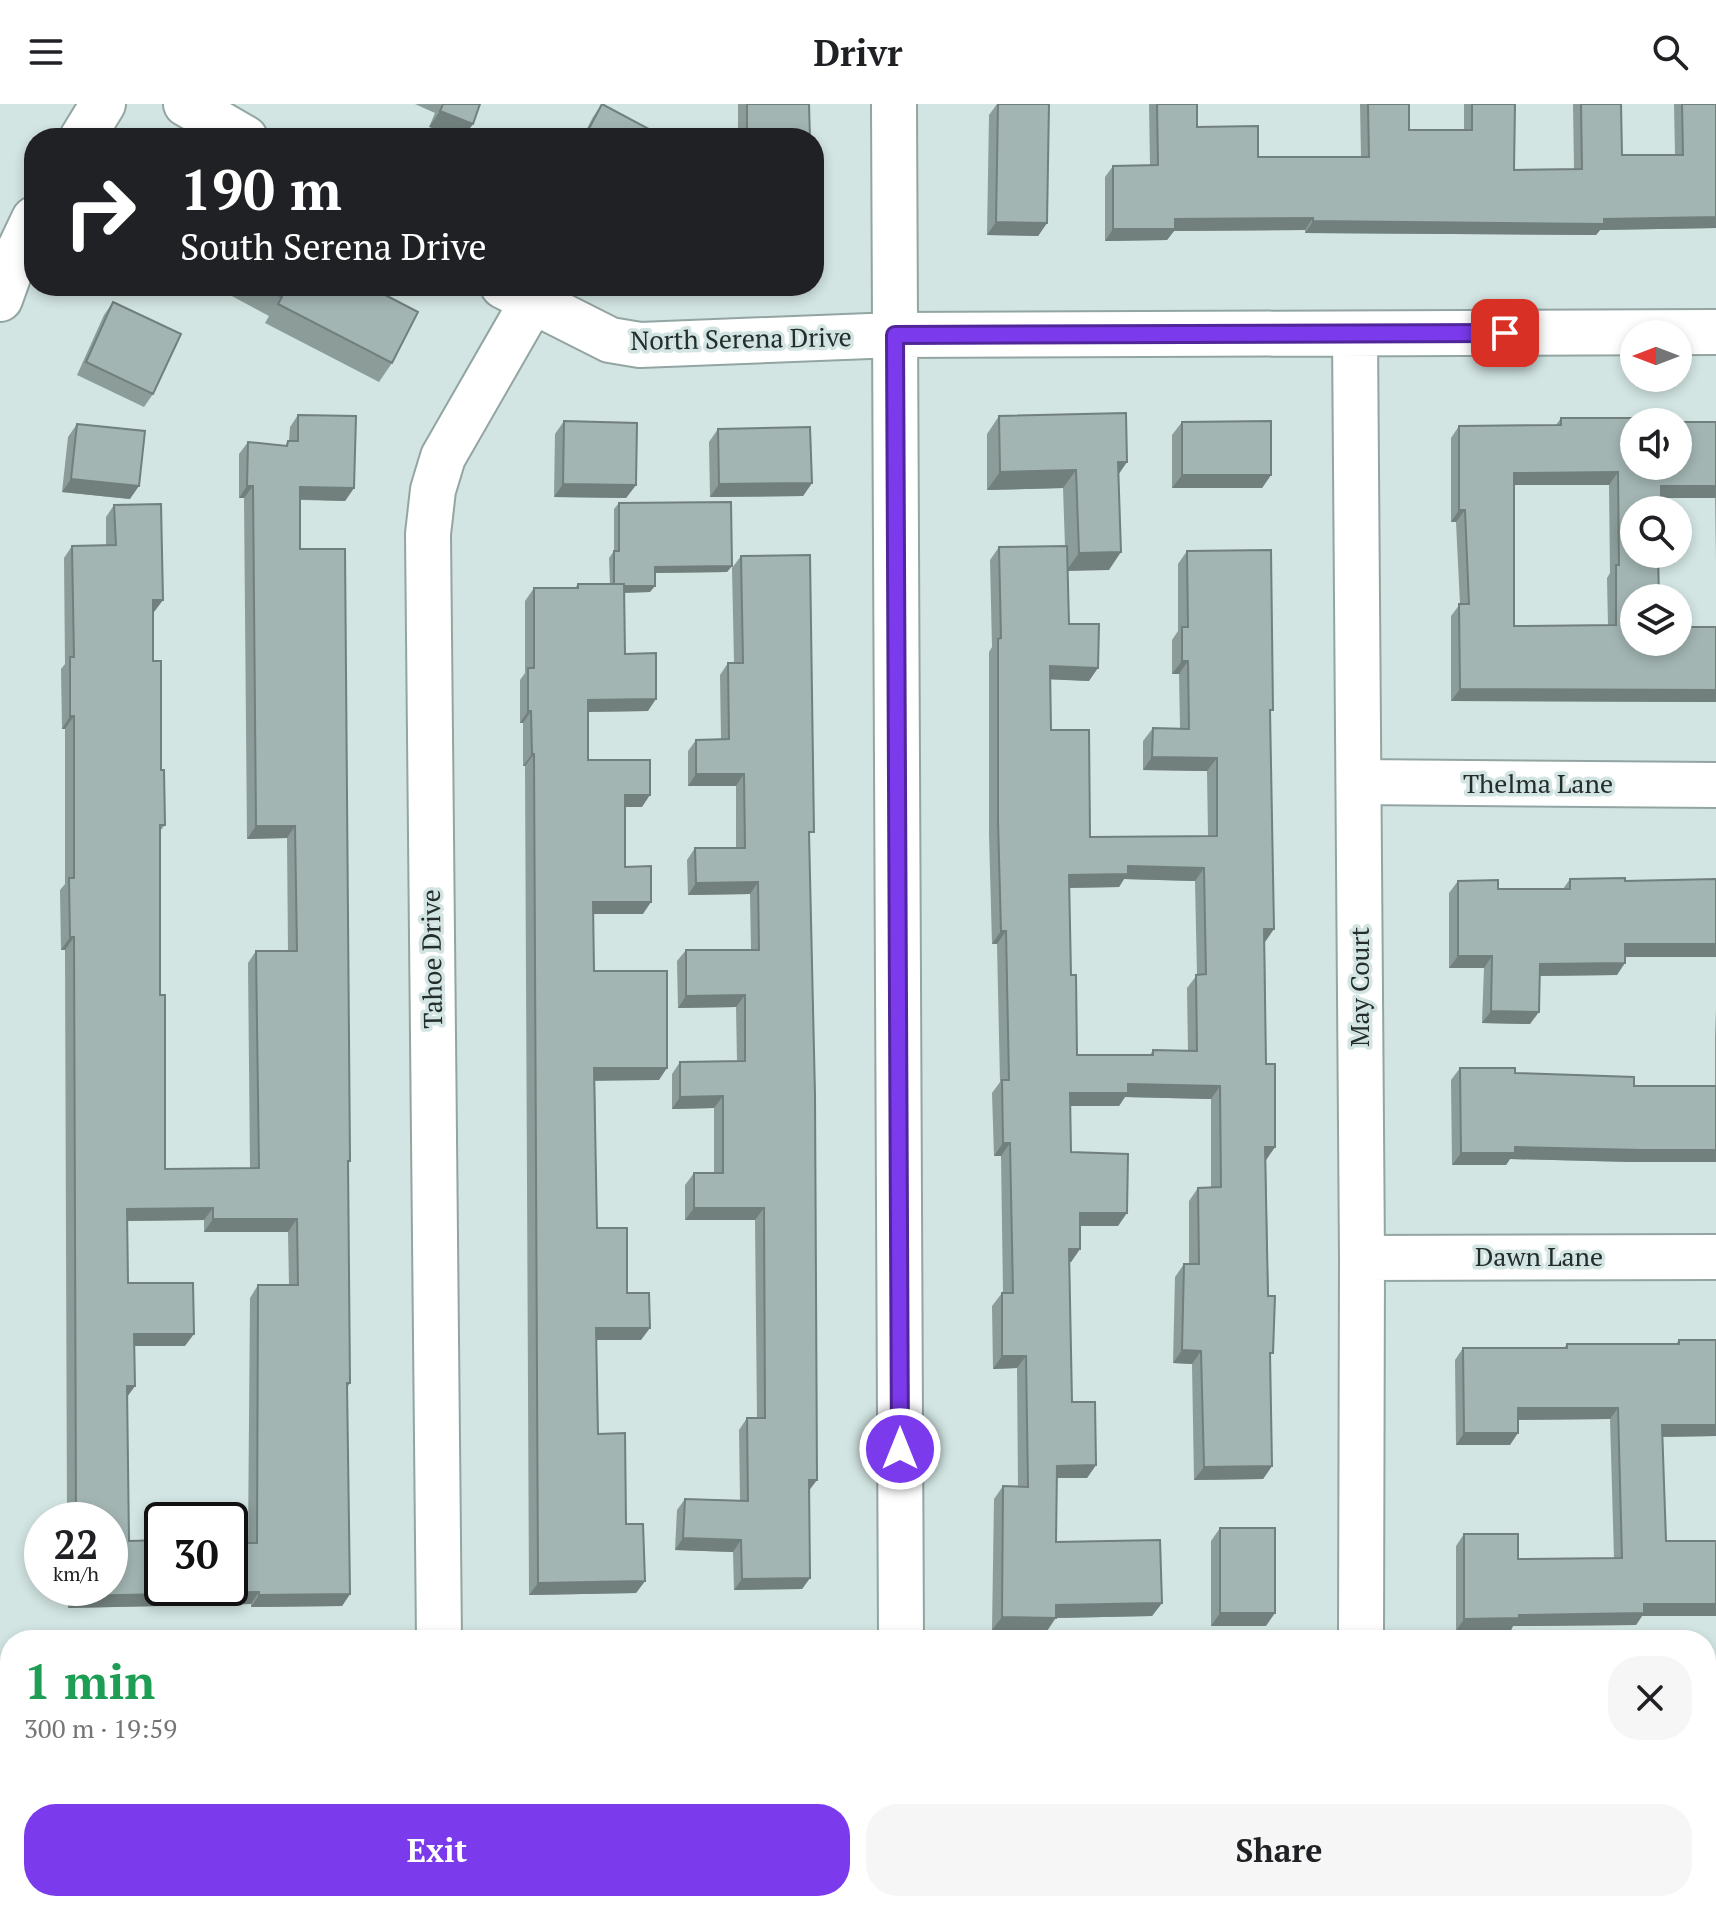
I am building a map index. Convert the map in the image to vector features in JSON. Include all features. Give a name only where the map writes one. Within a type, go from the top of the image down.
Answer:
[{"type":"street","points":[[88,128],[103,104]]},
{"type":"street","points":[[186,104],[228,128]]},
{"type":"street","points":[[894,104],[901,1630]]},
{"type":"street","points":[[0,299],[24,243]]},
{"type":"street","name":"Tahoe Drive","points":[[439,1630],[428,534],[433,490],[443,457],[516,296]]},
{"type":"street","name":"North Serena Drive","points":[[521,296],[610,340],[640,345],[895,335],[1716,332]]},
{"type":"street","name":"May Court","points":[[1355,334],[1362,1258],[1361,1630]]},
{"type":"street","name":"Thelma Lane","points":[[1359,782],[1716,785]]},
{"type":"street","name":"Dawn Lane","points":[[1362,1258],[1716,1257]]},
{"type":"building","points":[[443,104],[480,104],[473,124],[440,111]]},
{"type":"building","points":[[602,104],[647,128],[589,128]]},
{"type":"building","points":[[747,104],[809,104],[810,128],[747,128]]},
{"type":"building","points":[[998,104],[1049,104],[1047,223],[996,222]]},
{"type":"building","points":[[1157,104],[1197,104],[1197,127],[1258,126],[1258,157],[1369,157],[1368,104],[1409,104],[1409,130],[1472,130],[1472,104],[1515,104],[1514,170],[1582,169],[1581,104],[1621,104],[1622,155],[1683,155],[1682,104],[1716,104],[1716,217],[1604,219],[1604,224],[1313,221],[1313,218],[1175,219],[1175,229],[1113,229],[1113,166],[1158,165]]},
{"type":"building","points":[[387,296],[418,312],[392,363],[278,304],[282,297]]},
{"type":"building","points":[[113,302],[181,334],[153,394],[86,362]]},
{"type":"building","points":[[1126,413],[1127,462],[1118,462],[1121,552],[1079,553],[1076,470],[1000,472],[999,416]]},
{"type":"building","points":[[298,415],[356,416],[354,488],[300,487],[300,549],[345,549],[350,1594],[259,1595],[259,1592],[248,1592],[248,1543],[257,1543],[258,1285],[298,1285],[297,1219],[213,1219],[213,1208],[127,1209],[128,1283],[193,1283],[194,1334],[134,1334],[135,1386],[127,1386],[129,1541],[144,1541],[144,1595],[128,1595],[128,1502],[76,1502],[74,937],[70,937],[69,878],[74,878],[74,716],[70,716],[70,657],[74,657],[72,546],[116,545],[114,505],[161,504],[163,600],[153,600],[153,661],[161,661],[161,770],[164,770],[165,825],[160,825],[160,995],[165,995],[165,1169],[259,1168],[256,951],[297,951],[295,826],[256,826],[253,486],[247,486],[248,442],[287,446],[288,441],[298,441]]},
{"type":"building","points":[[1561,418],[1620,418],[1620,480],[1692,480],[1692,422],[1716,422],[1716,486],[1661,486],[1661,496],[1620,496],[1620,568],[1658,568],[1659,584],[1620,584],[1620,656],[1692,656],[1692,627],[1716,627],[1716,690],[1460,689],[1459,604],[1469,604],[1465,510],[1459,510],[1459,426],[1561,425]],"holes":[[[1618,472],[1619,565],[1616,565],[1616,625],[1514,626],[1514,473]]]},
{"type":"building","points":[[564,421],[637,423],[636,485],[563,484]]},
{"type":"building","points":[[1271,421],[1271,475],[1182,475],[1182,422]]},
{"type":"building","points":[[77,424],[145,431],[139,486],[71,479]]},
{"type":"building","points":[[810,427],[812,483],[719,484],[718,429]]},
{"type":"building","points":[[731,502],[732,566],[655,567],[655,586],[614,584],[614,551],[619,551],[619,503]]},
{"type":"building","points":[[1067,546],[1069,624],[1099,624],[1098,668],[1050,666],[1051,730],[1089,730],[1090,837],[1217,836],[1217,758],[1152,757],[1153,728],[1189,729],[1188,661],[1182,661],[1182,627],[1188,627],[1187,551],[1271,550],[1274,929],[1264,929],[1266,1064],[1275,1064],[1275,1147],[1265,1147],[1268,1296],[1275,1296],[1273,1353],[1270,1353],[1272,1466],[1204,1467],[1201,1351],[1182,1350],[1184,1264],[1199,1264],[1198,1188],[1221,1187],[1220,1086],[1128,1084],[1128,1093],[1070,1093],[1071,1152],[1128,1154],[1127,1213],[1080,1213],[1080,1249],[1069,1249],[1072,1402],[1095,1402],[1096,1465],[1057,1466],[1056,1542],[1160,1540],[1162,1603],[1056,1605],[1056,1618],[1002,1617],[1003,1486],[1028,1487],[1026,1356],[1002,1356],[1002,1293],[1013,1293],[1010,1143],[1003,1143],[1002,1080],[1009,1080],[1006,931],[1001,931],[998,821],[999,547]],"holes":[[[1128,866],[1204,868],[1206,974],[1196,975],[1197,1051],[1153,1050],[1153,1055],[1077,1055],[1076,975],[1071,975],[1069,875],[1128,874]]]},
{"type":"building","points":[[810,555],[814,832],[809,832],[815,1095],[817,1480],[809,1480],[810,1578],[742,1579],[741,1540],[683,1538],[685,1499],[748,1501],[747,1418],[765,1418],[764,1208],[694,1208],[694,1173],[723,1173],[723,1096],[680,1097],[680,1062],[745,1061],[745,995],[686,996],[686,950],[759,950],[758,882],[696,883],[695,848],[745,848],[744,774],[696,774],[696,740],[729,739],[728,663],[743,663],[741,556]]},
{"type":"building","points":[[578,584],[624,584],[625,654],[656,653],[656,699],[588,700],[588,760],[650,760],[650,795],[625,795],[625,867],[651,866],[651,902],[593,902],[594,971],[667,971],[667,1068],[594,1068],[597,1228],[627,1228],[627,1293],[649,1293],[650,1328],[596,1328],[598,1434],[625,1433],[626,1524],[643,1524],[645,1581],[538,1583],[534,754],[531,711],[528,711],[528,668],[534,668],[534,588],[578,588]]},
{"type":"building","points":[[1625,878],[1625,881],[1716,879],[1716,944],[1625,944],[1625,963],[1540,964],[1539,1012],[1491,1011],[1492,956],[1458,956],[1458,881],[1498,880],[1498,889],[1570,889],[1570,879]]},
{"type":"building","points":[[1460,1068],[1515,1068],[1515,1073],[1634,1077],[1634,1086],[1716,1086],[1716,1150],[1515,1147],[1515,1153],[1461,1153]]},
{"type":"building","points":[[1679,1340],[1716,1340],[1716,1425],[1662,1425],[1666,1541],[1716,1541],[1716,1604],[1644,1604],[1644,1613],[1464,1619],[1464,1534],[1518,1534],[1518,1559],[1622,1558],[1618,1408],[1518,1408],[1518,1433],[1464,1433],[1463,1348],[1679,1344]]},
{"type":"building","points":[[1220,1528],[1275,1528],[1275,1613],[1220,1613]]},
{"type":"route","points":[[900,1449],[895,335],[1505,333]]}]
